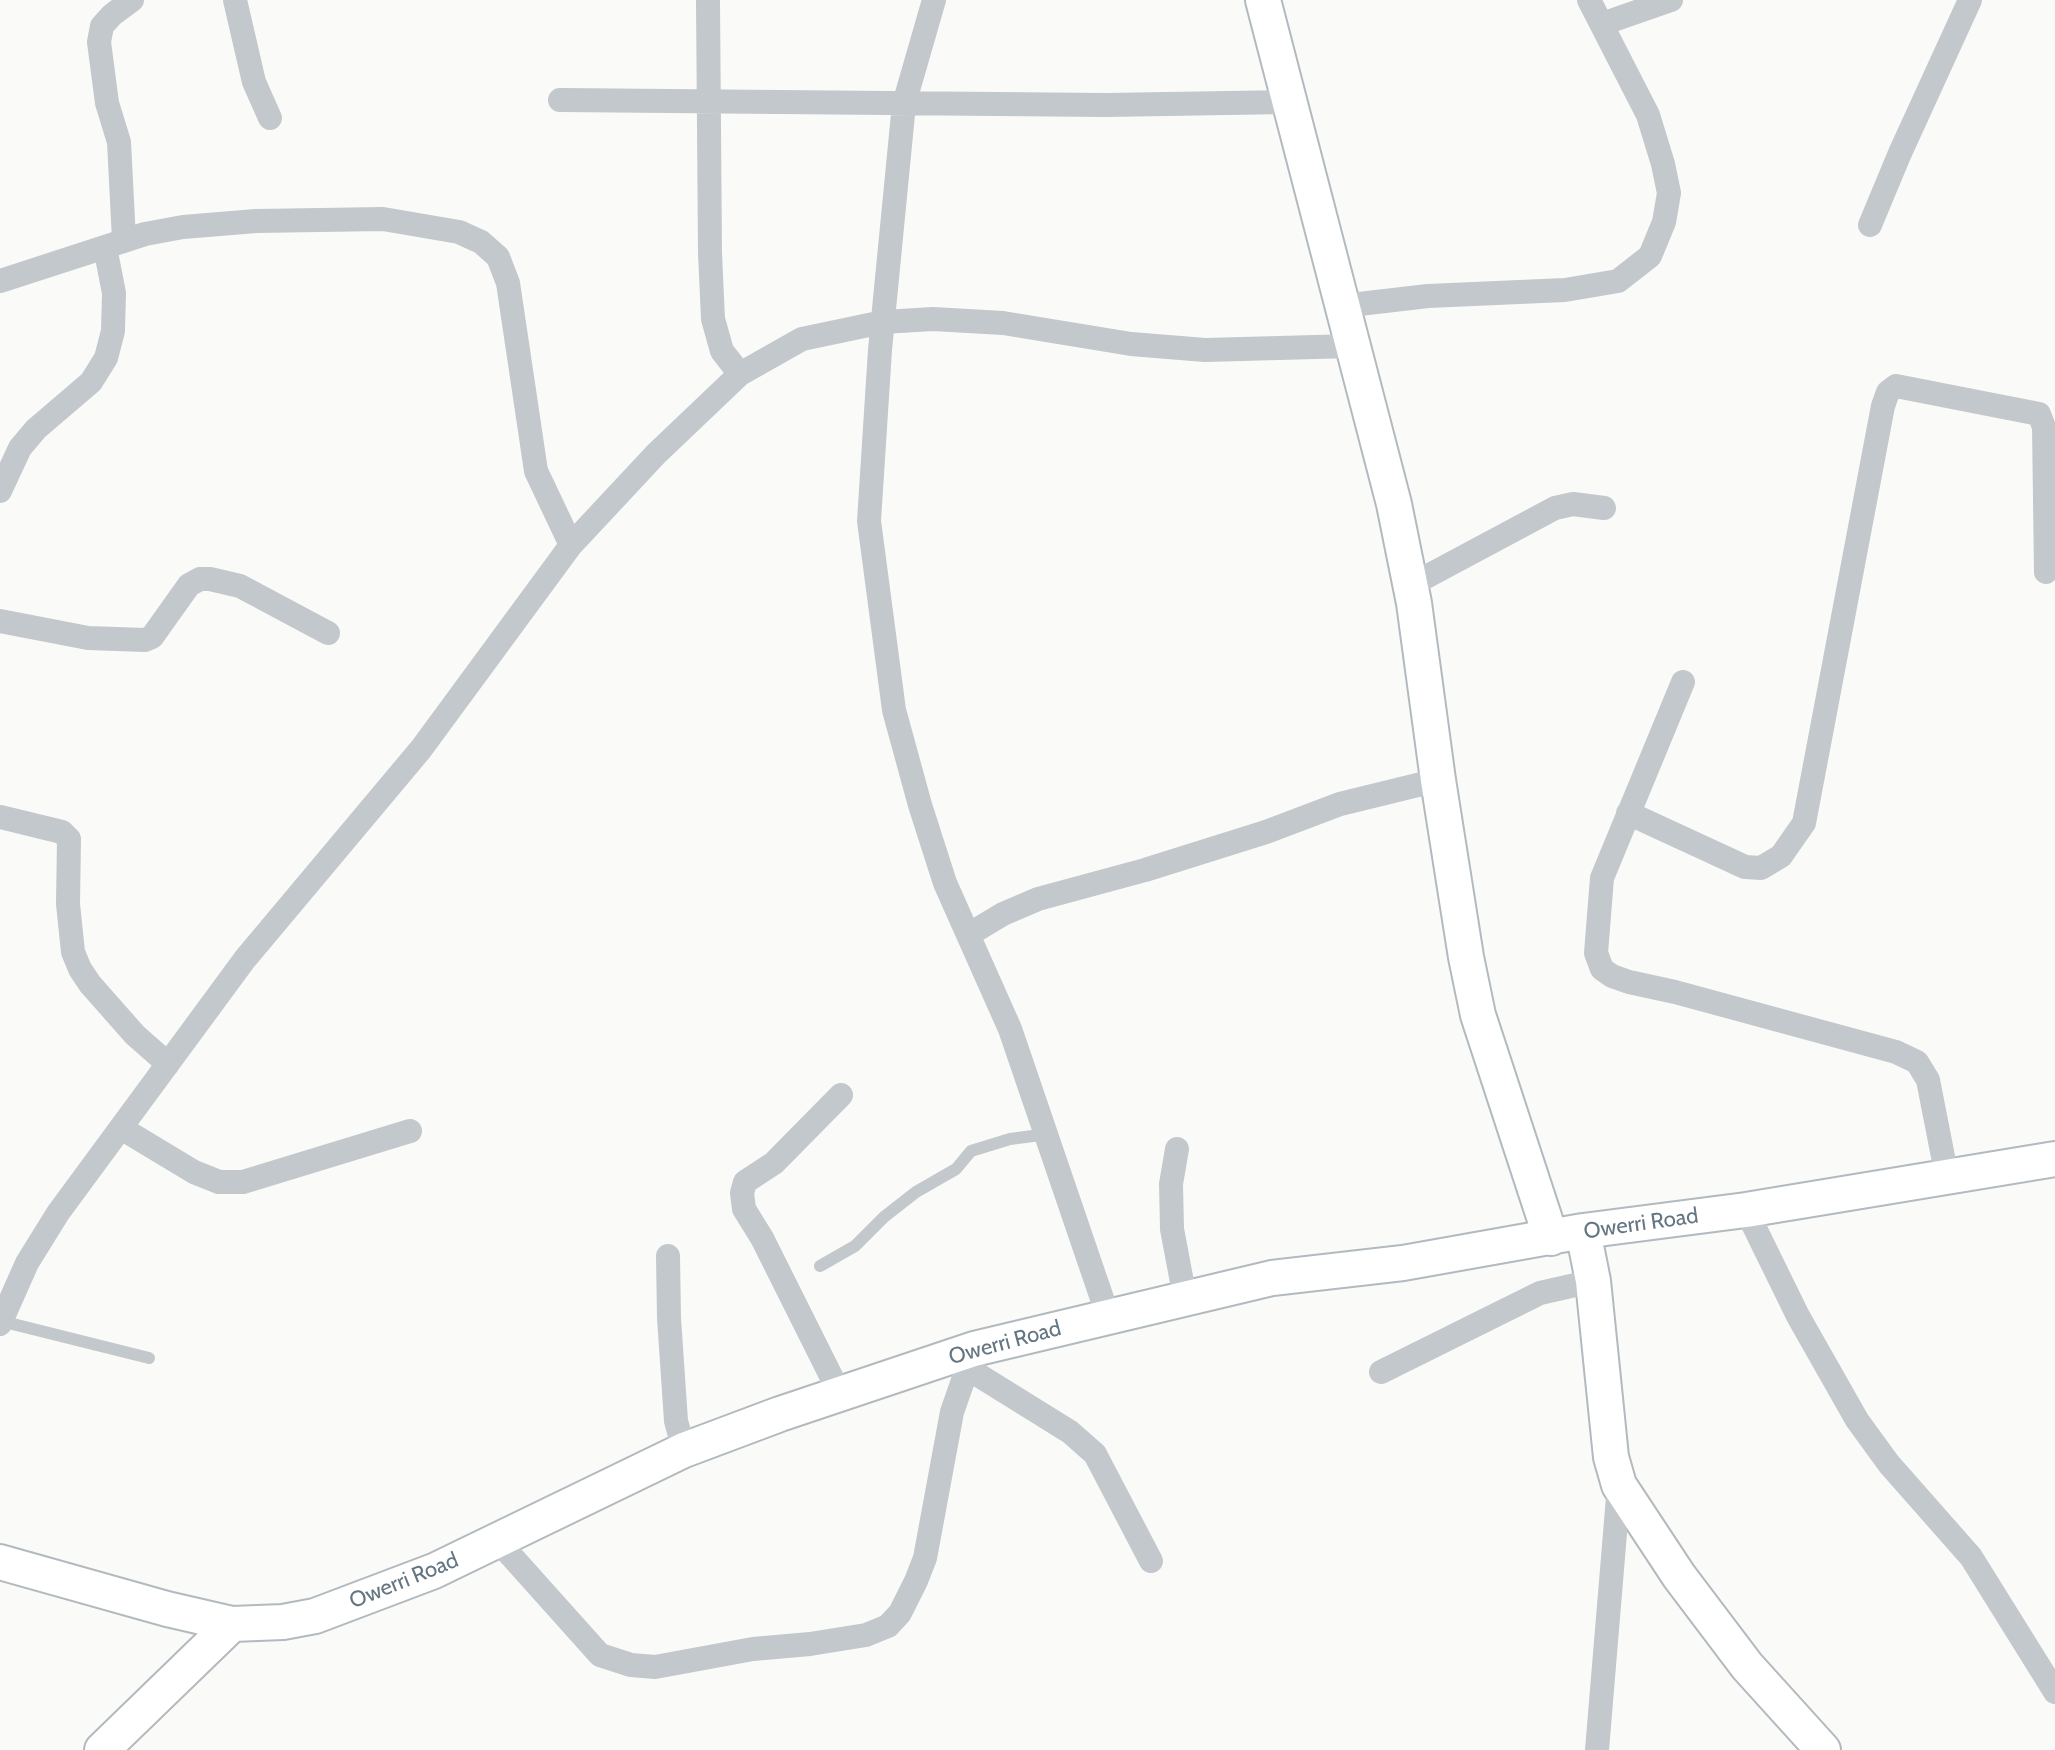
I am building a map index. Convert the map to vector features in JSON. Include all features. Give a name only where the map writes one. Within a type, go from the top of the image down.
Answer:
[{"type":"main road","points":[[1263,0],[1394,504],[1411,585],[1429,697],[1438,780],[1478,1015],[1567,1235],[1593,1281],[1611,1457],[1619,1485],[1679,1576],[1747,1666],[1823,1750]]},
{"type":"main road","name":"Owerri Road","points":[[0,1562],[232,1624],[283,1622],[315,1616],[434,1571],[684,1450],[840,1394],[1108,1316],[1272,1278],[1403,1263],[2055,1159]]},
{"type":"main road","points":[[102,1750],[232,1624]]},
{"type":"street","points":[[0,491],[20,448],[36,429],[91,382],[106,358],[113,331],[119,142],[107,103],[99,42],[102,26],[132,0]]},
{"type":"street","points":[[235,0],[254,82],[270,118]]},
{"type":"street","points":[[708,0],[713,319],[722,351],[740,374]]},
{"type":"street","points":[[934,0],[904,104],[883,322],[869,521],[894,710],[920,805],[945,883],[1010,1029],[1108,1316]]},
{"type":"street","points":[[1342,306],[1428,296],[1565,290],[1618,281],[1650,256],[1664,222],[1669,193],[1663,164],[1648,115],[1589,0]]},
{"type":"street","points":[[1602,24],[1671,0]]},
{"type":"street","points":[[1870,225],[1970,0]]},
{"type":"street","points":[[560,100],[1106,105],[1289,102]]},
{"type":"street","points":[[0,281],[115,244],[183,227],[256,221],[383,219],[459,232],[481,242],[498,257],[508,283],[536,471],[571,545]]},
{"type":"street","points":[[0,1322],[35,1250],[58,1213],[245,959],[421,749],[571,545],[656,454],[740,374],[802,339],[883,322],[933,319],[1003,323],[1131,344],[1205,350],[1352,346]]},
{"type":"street","points":[[1628,813],[1745,867],[1761,868],[1781,856],[1804,823],[1883,406],[1888,392],[1896,386],[2039,414],[2044,427],[2046,572]]},
{"type":"street","points":[[1411,585],[1555,508],[1573,504],[1604,508]]},
{"type":"street","points":[[0,621],[88,638],[145,640],[152,637],[189,585],[200,579],[210,579],[240,586],[328,633]]},
{"type":"street","points":[[1683,682],[1602,878],[1596,953],[1602,969],[1629,982],[1896,1052],[1917,1062],[1928,1080],[1947,1177]]},
{"type":"street","points":[[968,935],[1003,914],[1038,899],[1266,832],[1340,804],[1438,780]]},
{"type":"street","points":[[0,817],[62,832],[69,839],[68,904],[73,952],[80,969],[135,1035],[168,1064]]},
{"type":"street","points":[[840,1394],[762,1238],[744,1209],[742,1193],[745,1182],[774,1163],[841,1095]]},
{"type":"street","points":[[121,1128],[194,1172],[219,1182],[243,1182],[410,1131]]},
{"type":"street","points":[[1177,1149],[1171,1184],[1172,1229],[1185,1298]]},
{"type":"street","points":[[1746,1210],[1798,1316],[1857,1420],[1889,1464],[1971,1557],[2055,1692]]},
{"type":"street","points":[[668,1256],[676,1421],[684,1450]]},
{"type":"street","points":[[1381,1372],[1540,1293],[1593,1281]]},
{"type":"street","points":[[497,1540],[600,1655],[631,1665],[655,1667],[753,1649],[866,1635],[888,1626],[900,1613],[925,1558],[952,1412],[970,1358],[1095,1454],[1151,1561]]},
{"type":"street","points":[[1597,1750],[1619,1485]]},
{"type":"lane","points":[[820,1266],[855,1246],[884,1217],[916,1192],[956,1169],[971,1151],[1010,1139],[1048,1134]]},
{"type":"lane","points":[[0,1322],[149,1358]]}]
